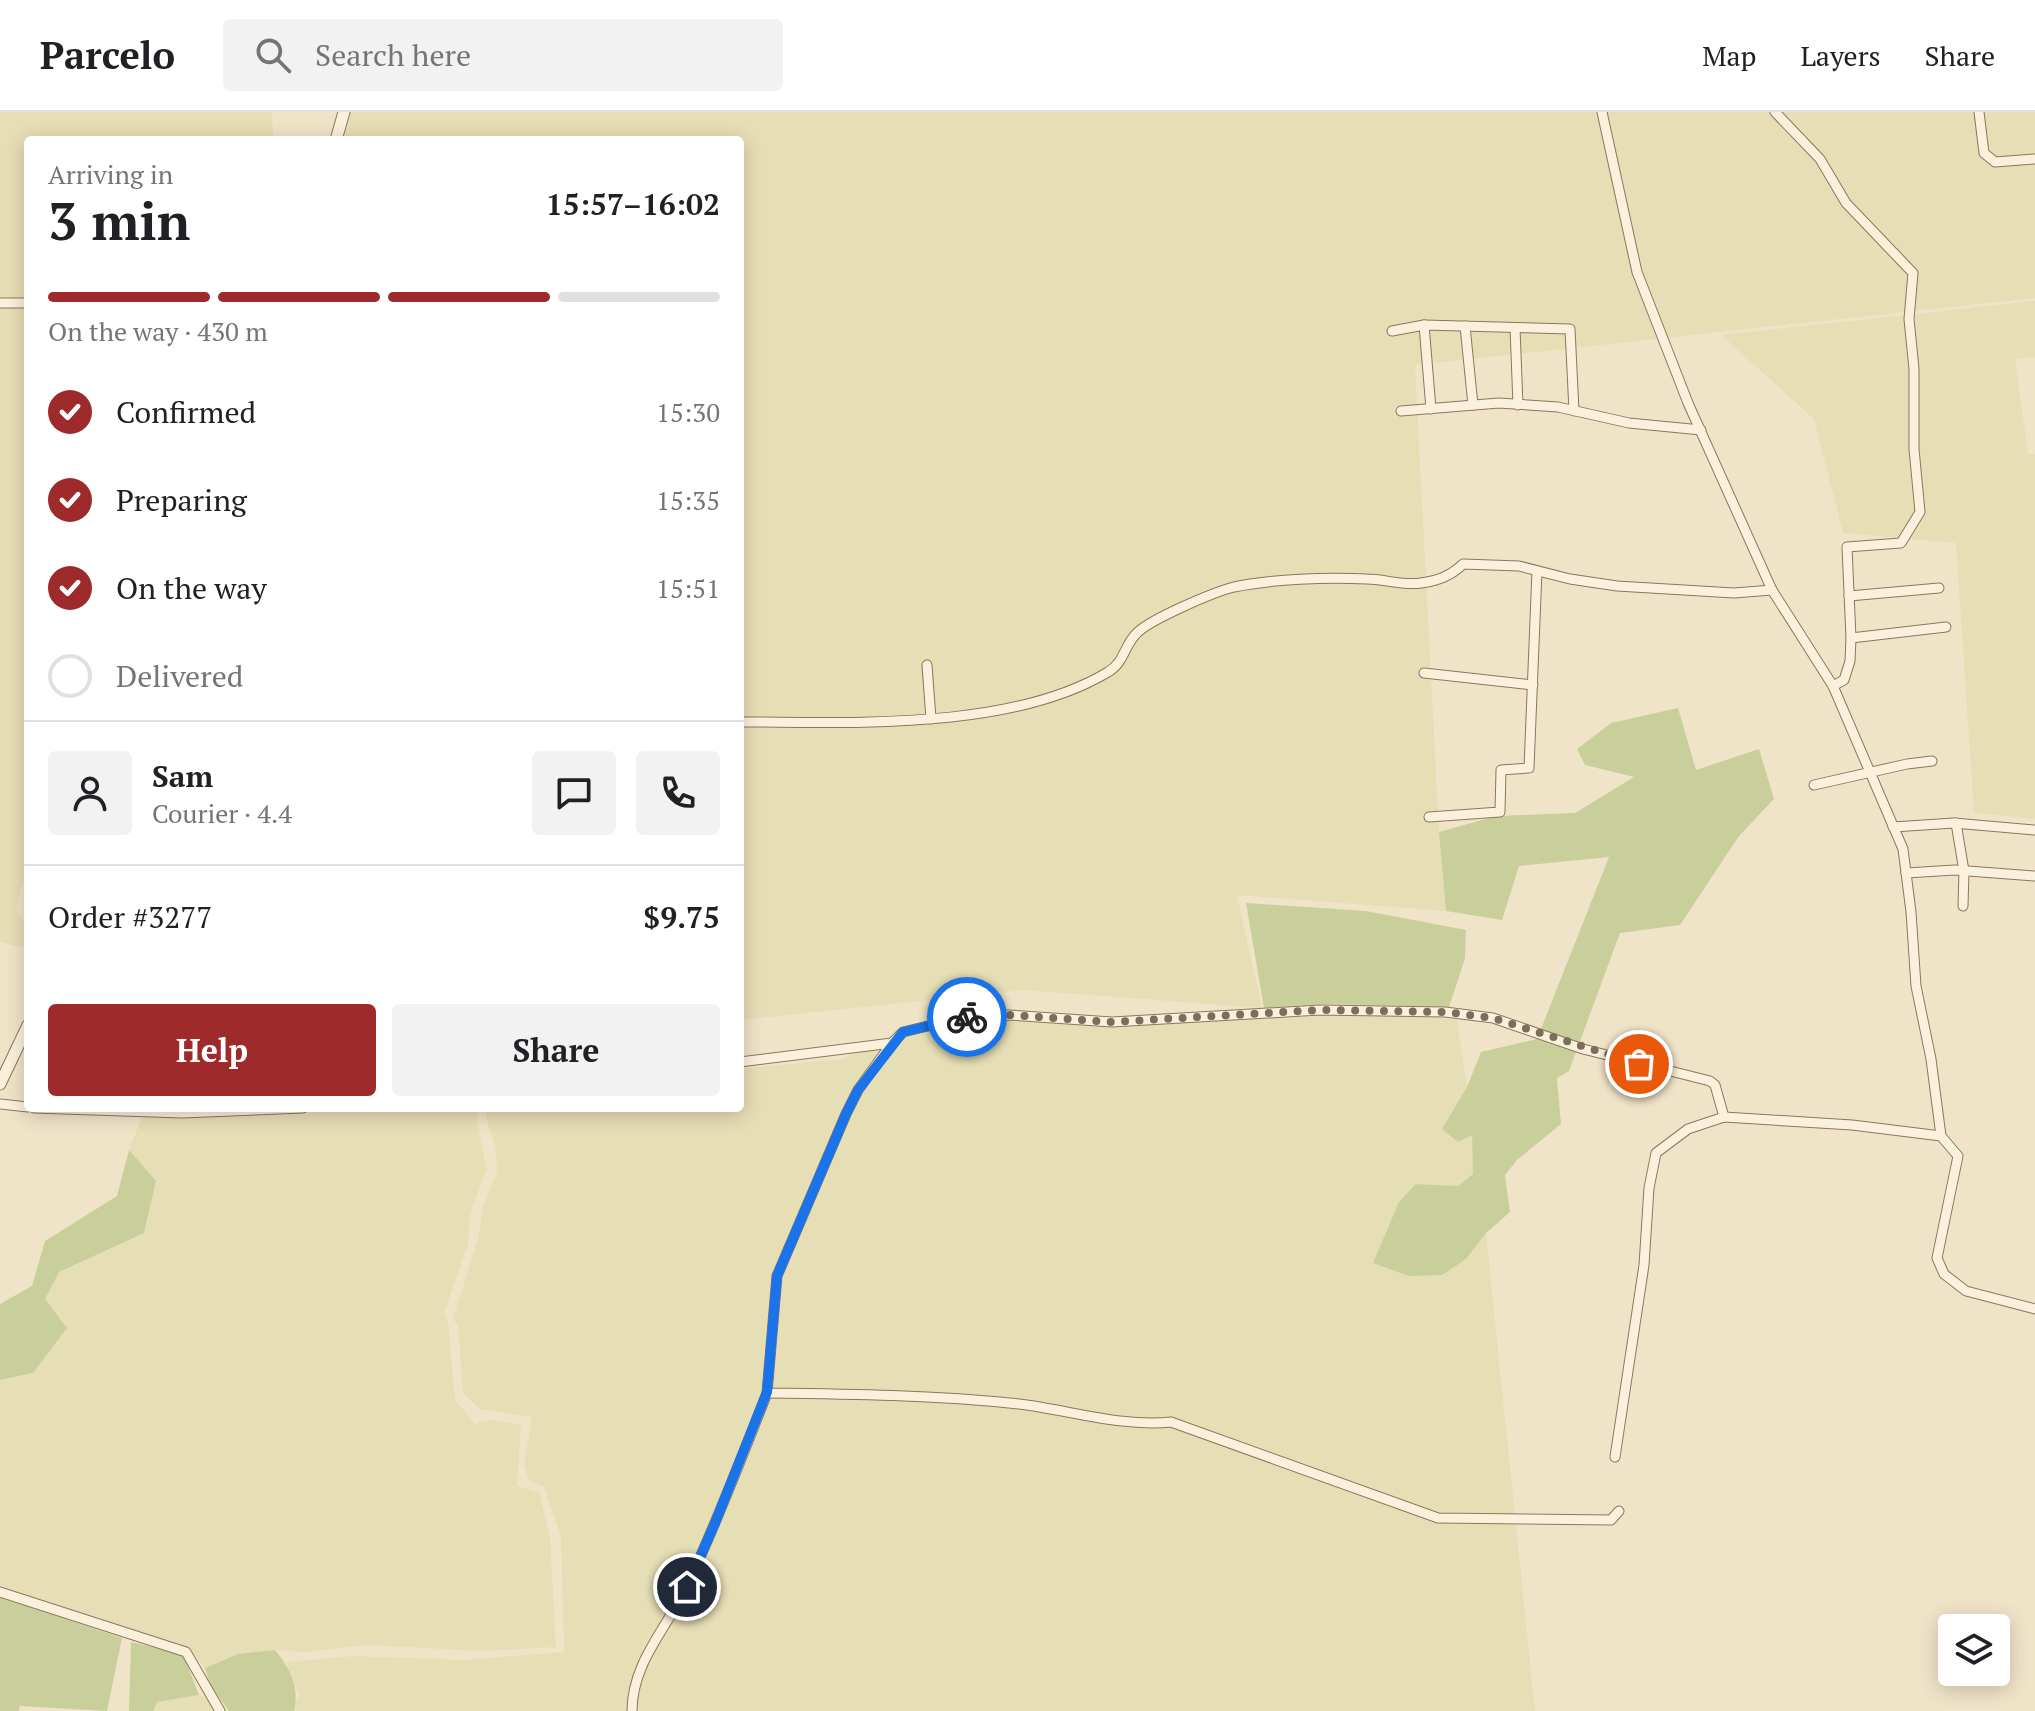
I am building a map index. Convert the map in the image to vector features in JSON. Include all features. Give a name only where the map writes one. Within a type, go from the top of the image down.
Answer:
[{"type":"street","points":[[337,136],[344,112]]},
{"type":"street","points":[[1602,112],[1637,272],[1701,430],[1772,590],[1833,686],[1903,849],[1916,986],[1931,1059],[1941,1136],[1958,1156],[1937,1258],[1944,1274],[1966,1291],[2035,1309]]},
{"type":"street","points":[[1775,112],[1820,159],[1846,203],[1913,273],[1909,319],[1914,369],[1914,449],[1920,512],[1901,543],[1847,547],[1850,661],[1844,680],[1833,686]]},
{"type":"street","points":[[1979,112],[1984,153],[1995,162],[2035,159]]},
{"type":"street","points":[[0,303],[24,303]]},
{"type":"street","points":[[1392,331],[1424,325],[1570,329],[1574,411]]},
{"type":"street","points":[[1424,325],[1431,409]]},
{"type":"street","points":[[1465,326],[1473,405]]},
{"type":"street","points":[[1515,328],[1518,405]]},
{"type":"street","points":[[1401,411],[1518,405],[1574,411],[1629,423],[1701,430]]},
{"type":"street","points":[[744,722],[898,722],[1025,705],[1109,672],[1120,663],[1137,632],[1170,613],[1232,588],[1320,579],[1419,584],[1452,576],[1463,564],[1519,566],[1570,579],[1617,586],[1734,593],[1772,590]]},
{"type":"street","points":[[1429,817],[1500,812],[1501,770],[1529,768],[1537,571]]},
{"type":"street","points":[[1849,596],[1939,588]]},
{"type":"street","points":[[1851,638],[1946,627]]},
{"type":"street","points":[[927,665],[931,719]]},
{"type":"street","points":[[1424,673],[1533,685]]},
{"type":"street","points":[[1814,785],[1932,761]]},
{"type":"street","points":[[1893,827],[1956,823],[2035,830]]},
{"type":"street","points":[[1956,823],[1964,871],[1963,906]]},
{"type":"street","points":[[1906,873],[1964,871],[2035,876]]},
{"type":"street","points":[[632,1711],[638,1670],[674,1614],[687,1587],[767,1393],[777,1276],[858,1090],[903,1032],[969,1016],[1009,1015],[1112,1022],[1320,1010],[1445,1012],[1493,1018],[1583,1049],[1710,1081],[1715,1085],[1724,1117]]},
{"type":"street","points":[[0,1084],[24,1033]]},
{"type":"street","points":[[744,1062],[892,1043]]},
{"type":"street","points":[[0,1104],[24,1107]]},
{"type":"street","points":[[152,1112],[206,1112]]},
{"type":"street","points":[[1615,1457],[1644,1265],[1649,1188],[1656,1153],[1688,1129],[1724,1117],[1852,1125],[1941,1136]]},
{"type":"street","points":[[767,1393],[945,1396],[1023,1404],[1146,1424],[1171,1422],[1438,1518],[1611,1520],[1619,1511]]},
{"type":"street","points":[[0,1592],[186,1652],[220,1711]]},
{"type":"shaded area","points":[[0,112],[272,112],[273,136],[24,136],[24,879],[16,910],[24,921],[24,944],[23,948],[0,942]]},
{"type":"shaded area","points":[[349,112],[2035,112],[2035,298],[1415,365],[1439,832],[1446,911],[1237,895],[1262,1008],[1024,990],[744,1020],[744,136],[341,136]]},
{"type":"shaded area","points":[[2035,301],[2035,357],[2015,359],[2028,454],[2035,454],[2035,819],[1974,813],[1956,543],[1843,533],[1814,419],[1721,335]]},
{"type":"shaded area","points":[[1321,1013],[1401,1013],[1457,1020],[1467,1087],[1443,1129],[1472,1134],[1474,1174],[1458,1186],[1416,1184],[1373,1263],[1466,1259],[1486,1233],[1535,1711],[294,1711],[299,1695],[286,1662],[354,1656],[463,1660],[564,1652],[561,1536],[544,1487],[529,1480],[524,1465],[532,1417],[480,1409],[463,1393],[458,1325],[453,1319],[478,1238],[483,1208],[497,1171],[496,1149],[487,1112],[744,1112],[744,1069],[841,1059],[889,1040],[968,1020],[1263,1019]]},
{"type":"shaded area","points":[[478,1112],[487,1169],[470,1213],[468,1244],[444,1313],[448,1323],[455,1400],[475,1424],[492,1420],[521,1425],[517,1486],[539,1492],[550,1537],[556,1647],[484,1651],[367,1645],[303,1652],[275,1650],[238,1654],[205,1668],[187,1647],[0,1586],[0,1380],[33,1373],[45,1298],[59,1272],[144,1233],[156,1181],[129,1150],[142,1117]]},
{"type":"shaded area","points":[[199,1695],[228,1711],[153,1711],[157,1702]]},
{"type":"green space","points":[[1678,708],[1696,770],[1759,749],[1774,799],[1739,836],[1680,925],[1620,933],[1569,1071],[1557,1078],[1561,1124],[1517,1160],[1505,1175],[1510,1212],[1486,1233],[1466,1259],[1442,1275],[1409,1276],[1373,1263],[1399,1202],[1416,1184],[1458,1186],[1473,1174],[1472,1135],[1458,1142],[1442,1129],[1467,1087],[1481,1052],[1537,1039],[1609,857],[1519,866],[1502,920],[1446,911],[1439,832],[1496,816],[1575,813],[1634,777],[1585,765],[1577,749],[1611,723]]},
{"type":"green space","points":[[1246,903],[1366,911],[1466,930],[1465,958],[1449,1007],[1327,1004],[1264,1008]]},
{"type":"green space","points":[[129,1150],[156,1181],[144,1233],[59,1272],[45,1299],[67,1328],[33,1373],[0,1380],[0,1304],[32,1286],[45,1241],[117,1196]]},
{"type":"green space","points":[[0,1596],[122,1638],[107,1711],[20,1706],[19,1711],[0,1711]]},
{"type":"green space","points":[[131,1642],[183,1654],[199,1695],[157,1702],[153,1711],[129,1711]]},
{"type":"green space","points":[[275,1650],[292,1679],[296,1694],[294,1711],[229,1711],[210,1685],[205,1668],[238,1654]]},
{"type":"way so far","points":[[967,1017],[1009,1015],[1112,1022],[1320,1010],[1445,1012],[1505,1021],[1583,1049],[1639,1064]]},
{"type":"route","points":[[687,1587],[767,1392],[777,1276],[846,1114],[858,1090],[903,1032],[967,1017]]}]
